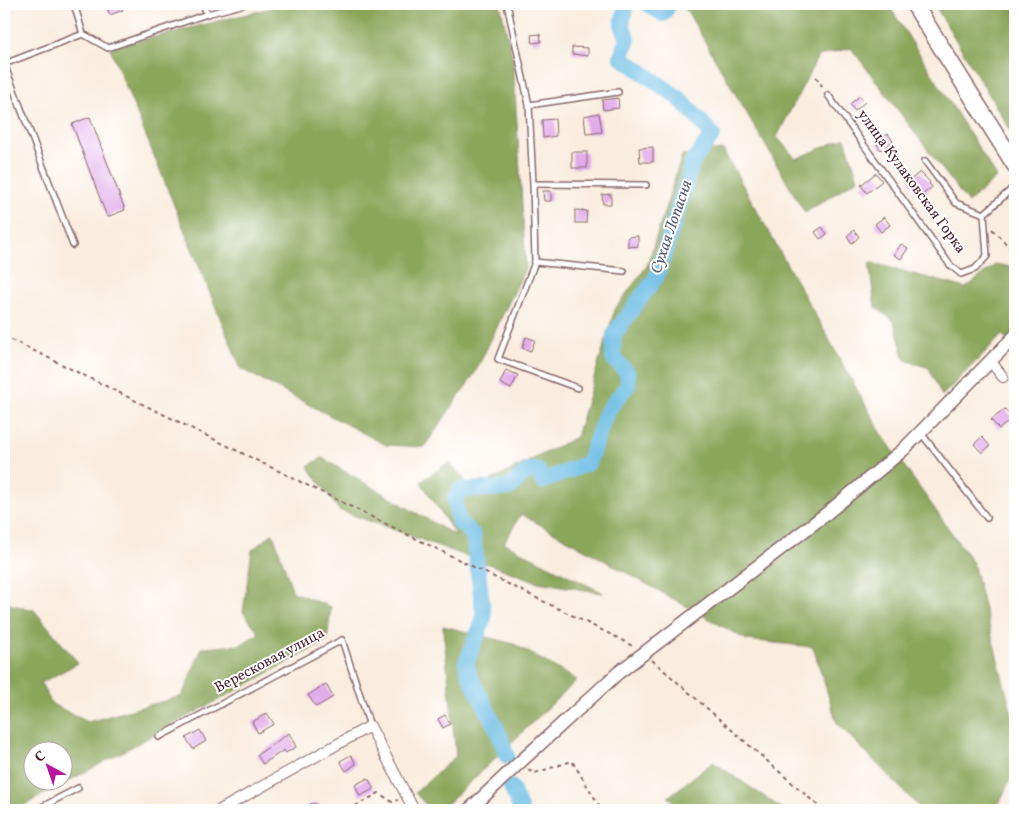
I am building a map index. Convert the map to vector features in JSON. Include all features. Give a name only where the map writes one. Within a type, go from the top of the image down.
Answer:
[{"type":"main road","points":[[914,4],[1015,165]]},
{"type":"street","points":[[469,810],[618,673],[826,514],[903,450],[1015,336]]},
{"type":"street","points":[[991,362],[1003,376]]},
{"type":"street","points":[[220,810],[370,726]]},
{"type":"street","name":"Вересковая улица","points":[[370,726],[414,810]]},
{"type":"lane","points":[[74,4],[82,34],[108,48],[207,14],[245,4]]},
{"type":"lane","points":[[203,4],[207,14]]},
{"type":"lane","points":[[507,4],[529,105],[535,262],[498,359],[578,388]]},
{"type":"lane","points":[[73,245],[4,64],[82,34]]},
{"type":"lane","points":[[529,105],[618,92]]},
{"type":"lane","name":"улица Кулаковская Горка","points":[[828,95],[950,265],[960,274],[974,269],[987,256],[984,214]]},
{"type":"lane","points":[[925,161],[956,203],[984,214],[1015,186]]},
{"type":"lane","points":[[533,184],[646,185]]},
{"type":"lane","points":[[535,262],[624,271]]},
{"type":"lane","points":[[920,432],[987,518]]},
{"type":"lane","name":"Вересковая улица","points":[[159,737],[342,640],[370,726]]},
{"type":"lane","points":[[36,810],[78,788]]},
{"type":"path","points":[[816,76],[828,95]]},
{"type":"path","points":[[985,222],[1015,253]]},
{"type":"path","points":[[4,336],[618,638],[644,653],[823,810]]},
{"type":"path","points":[[518,764],[535,773],[572,761],[602,810]]},
{"type":"path","points":[[348,810],[379,793],[392,802],[407,796]]},
{"type":"green space","points":[[287,4],[500,4],[513,60],[526,267],[475,373],[424,447],[386,445],[241,369],[110,48]]},
{"type":"green space","points":[[683,4],[888,4],[997,177],[968,203],[851,48],[818,56],[777,137],[796,159],[845,138],[858,179],[805,213]]},
{"type":"green space","points":[[934,4],[1015,4],[1015,137],[1011,131]]},
{"type":"green space","points":[[723,150],[883,436],[973,563],[1015,726],[1015,769],[996,810],[922,810],[837,723],[813,647],[747,640],[521,514],[504,543],[603,593],[538,582],[339,510],[308,466],[322,458],[456,536],[421,482],[449,462],[473,490],[576,437],[615,309],[647,266],[682,155]]},
{"type":"green space","points":[[869,262],[966,288],[996,264],[1015,268],[1015,346],[1002,335],[942,396],[929,368],[905,360],[894,321],[875,307]]},
{"type":"green space","points":[[273,533],[293,592],[331,607],[327,641],[72,779],[72,742],[22,742],[22,792],[48,792],[15,810],[4,810],[4,704],[6,703],[4,702],[4,603],[34,610],[78,663],[41,683],[52,704],[88,722],[182,696],[202,648],[240,645],[259,633],[243,612],[252,550]]},
{"type":"green space","points":[[443,626],[514,644],[577,680],[441,810],[431,810],[415,793],[456,756]]},
{"type":"green space","points":[[713,762],[784,810],[681,810],[668,797]]},
{"type":"building","points":[[105,4],[121,4],[123,10],[110,15]]},
{"type":"building","points":[[540,34],[541,42],[532,43],[531,35]]},
{"type":"building","points":[[572,47],[588,48],[588,56],[572,54]]},
{"type":"building","points":[[860,96],[865,102],[855,111],[850,104]]},
{"type":"building","points":[[618,98],[619,108],[603,110],[602,100]]},
{"type":"building","points":[[599,113],[602,132],[586,134],[584,116]]},
{"type":"building","points":[[90,117],[125,210],[107,217],[72,124]]},
{"type":"building","points":[[555,119],[556,136],[543,138],[542,120]]},
{"type":"building","points":[[888,134],[893,141],[881,150],[876,143]]},
{"type":"building","points":[[653,147],[653,162],[640,162],[639,148]]},
{"type":"building","points":[[572,152],[587,152],[587,168],[572,168]]},
{"type":"building","points":[[920,172],[930,182],[932,187],[921,196],[909,181]]},
{"type":"building","points":[[876,173],[882,181],[867,193],[861,185]]},
{"type":"building","points":[[543,191],[551,191],[551,201],[544,201]]},
{"type":"building","points":[[611,194],[611,204],[603,204],[602,195]]},
{"type":"building","points":[[575,210],[587,211],[586,223],[575,223]]},
{"type":"building","points":[[884,217],[890,225],[881,232],[875,224]]},
{"type":"building","points":[[822,227],[827,234],[820,239],[815,232]]},
{"type":"building","points":[[854,230],[859,237],[852,243],[847,236]]},
{"type":"building","points":[[638,236],[638,246],[628,247],[628,237]]},
{"type":"building","points":[[901,244],[908,248],[901,259],[894,255]]},
{"type":"building","points":[[526,337],[535,340],[531,351],[522,348]]},
{"type":"building","points":[[506,370],[518,375],[511,389],[500,383]]},
{"type":"building","points":[[1005,409],[1013,418],[999,429],[991,420]]},
{"type":"building","points":[[982,437],[990,446],[982,453],[974,444]]},
{"type":"building","points":[[326,684],[333,697],[316,707],[308,695]]},
{"type":"building","points":[[267,713],[274,724],[258,733],[252,722]]},
{"type":"building","points":[[445,715],[450,724],[443,728],[438,719]]},
{"type":"building","points":[[200,730],[206,741],[193,749],[186,738]]},
{"type":"building","points":[[289,733],[296,747],[286,753],[284,750],[263,764],[257,755]]},
{"type":"building","points":[[351,755],[356,764],[346,771],[340,761]]},
{"type":"building","points":[[368,778],[374,789],[360,796],[355,785]]},
{"type":"building","points":[[310,804],[317,804],[320,808],[313,810]]},
{"type":"waterway","name":"Сухая Лопасня","points":[[507,756],[498,731],[470,677],[466,663],[484,618],[473,535],[458,521],[455,500],[460,490],[509,488],[529,470],[538,471],[543,481],[588,463],[607,411],[628,385],[627,372],[613,358],[614,334],[657,276],[693,161],[713,135],[680,99],[621,57],[628,39],[622,25],[626,4]]},
{"type":"waterway","name":"Сухая Лопасня","points":[[648,4],[663,14],[670,4]]},
{"type":"waterway","name":"Сухая Лопасня","points":[[511,787],[521,810]]}]
